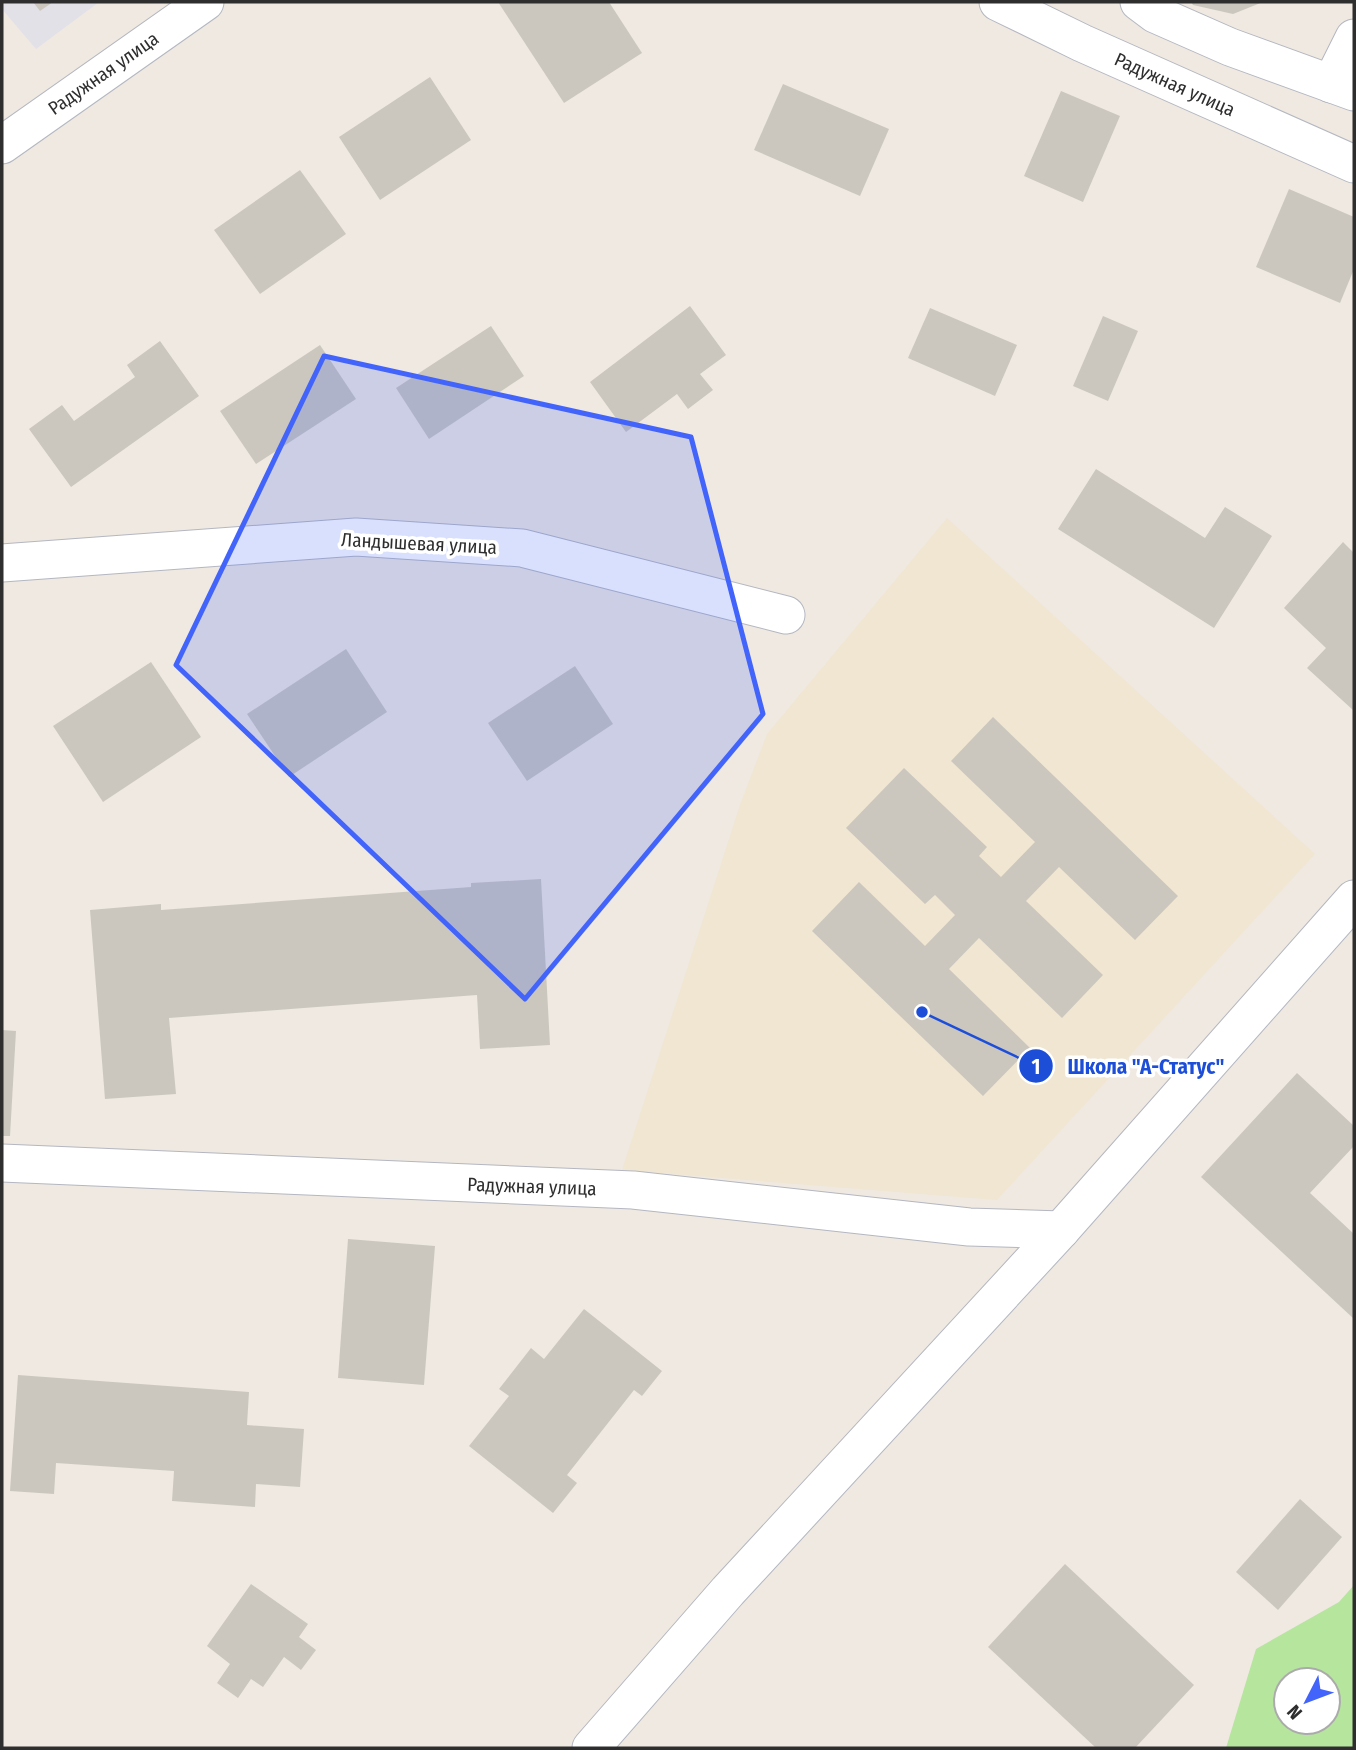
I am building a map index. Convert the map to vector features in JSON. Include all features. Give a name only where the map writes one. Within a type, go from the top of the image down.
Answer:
[{"type":"street","name":"Радужная улица","points":[[2,145],[205,2]]},
{"type":"street","name":"Радужная улица","points":[[998,2],[1082,43],[1354,164]]},
{"type":"street","points":[[1139,2],[1155,14],[1230,47],[1343,88],[1354,38]]},
{"type":"street","name":"Ландышевая улица","points":[[2,563],[370,537],[522,548],[786,615]]},
{"type":"street","points":[[591,1748],[728,1591],[1061,1230],[1354,899]]},
{"type":"street","name":"Радужная улица","points":[[2,1163],[633,1190],[969,1227],[1061,1230]]},
{"type":"highlighted area","points":[[324,356],[691,437],[763,714],[525,999],[176,665]]},
{"type":"shaded area","points":[[2,2],[99,2],[36,49],[2,9]]},
{"type":"shaded area","points":[[947,518],[1315,854],[997,1200],[622,1170],[740,805],[767,734]]},
{"type":"green space","points":[[1354,1585],[1354,1748],[1226,1748],[1256,1649],[1339,1602]]},
{"type":"building","points":[[33,2],[53,2],[40,11]]},
{"type":"building","points":[[498,2],[609,2],[642,53],[564,103]]},
{"type":"building","points":[[1191,2],[1263,2],[1233,14],[1193,5]]},
{"type":"building","points":[[430,77],[471,140],[380,200],[339,137]]},
{"type":"building","points":[[783,84],[889,129],[860,196],[754,150]]},
{"type":"building","points":[[1061,91],[1120,116],[1083,202],[1024,176]]},
{"type":"building","points":[[300,170],[346,234],[260,294],[214,230]]},
{"type":"building","points":[[1289,189],[1354,217],[1354,269],[1340,303],[1256,267]]},
{"type":"building","points":[[690,306],[726,355],[700,374],[713,390],[688,409],[677,394],[626,432],[590,382]]},
{"type":"building","points":[[930,308],[1017,345],[995,396],[908,358]]},
{"type":"building","points":[[1103,316],[1138,331],[1108,401],[1073,386]]},
{"type":"building","points":[[491,326],[524,376],[429,439],[396,388]]},
{"type":"building","points":[[160,341],[199,396],[71,487],[29,429],[62,405],[74,421],[135,377],[127,365]]},
{"type":"building","points":[[320,345],[356,399],[256,464],[220,411]]},
{"type":"building","points":[[1096,469],[1205,538],[1225,507],[1272,536],[1214,628],[1058,529]]},
{"type":"building","points":[[1343,542],[1354,553],[1354,711],[1307,668],[1326,648],[1284,608]]},
{"type":"building","points":[[346,649],[387,712],[289,777],[247,714]]},
{"type":"building","points":[[151,662],[201,737],[103,802],[53,726]]},
{"type":"building","points":[[575,666],[613,724],[527,781],[488,723]]},
{"type":"building","points":[[993,717],[1178,896],[1135,940],[1059,867],[1026,901],[1103,975],[1062,1018],[979,938],[949,969],[1030,1048],[983,1096],[812,931],[859,882],[925,946],[955,915],[935,895],[925,904],[846,828],[904,768],[987,847],[979,856],[1001,877],[1035,842],[951,761]]},
{"type":"building","points":[[541,879],[550,1045],[480,1049],[477,995],[169,1018],[176,1094],[105,1099],[90,910],[161,904],[161,910],[471,887],[471,883]]},
{"type":"building","points":[[2,1030],[16,1031],[10,1136],[2,1136]]},
{"type":"building","points":[[1297,1073],[1354,1126],[1354,1146],[1310,1193],[1354,1234],[1354,1319],[1201,1177]]},
{"type":"building","points":[[348,1239],[435,1246],[424,1385],[338,1378]]},
{"type":"building","points":[[584,1309],[662,1371],[642,1396],[634,1390],[567,1475],[577,1483],[553,1513],[469,1446],[509,1396],[499,1389],[531,1348],[544,1359]]},
{"type":"building","points":[[18,1375],[249,1392],[247,1425],[304,1429],[300,1487],[256,1484],[255,1507],[172,1501],[174,1471],[56,1463],[54,1494],[10,1491]]},
{"type":"building","points":[[1300,1499],[1342,1537],[1278,1610],[1236,1572]]},
{"type":"building","points":[[1065,1564],[1194,1685],[1135,1748],[1096,1748],[988,1647]]},
{"type":"building","points":[[251,1584],[308,1624],[299,1637],[316,1650],[301,1670],[284,1657],[263,1687],[251,1679],[238,1698],[217,1683],[230,1664],[207,1646]]},
{"type":"place","name":"Школа \"А-Статус\"","points":[[922,1012]]}]
